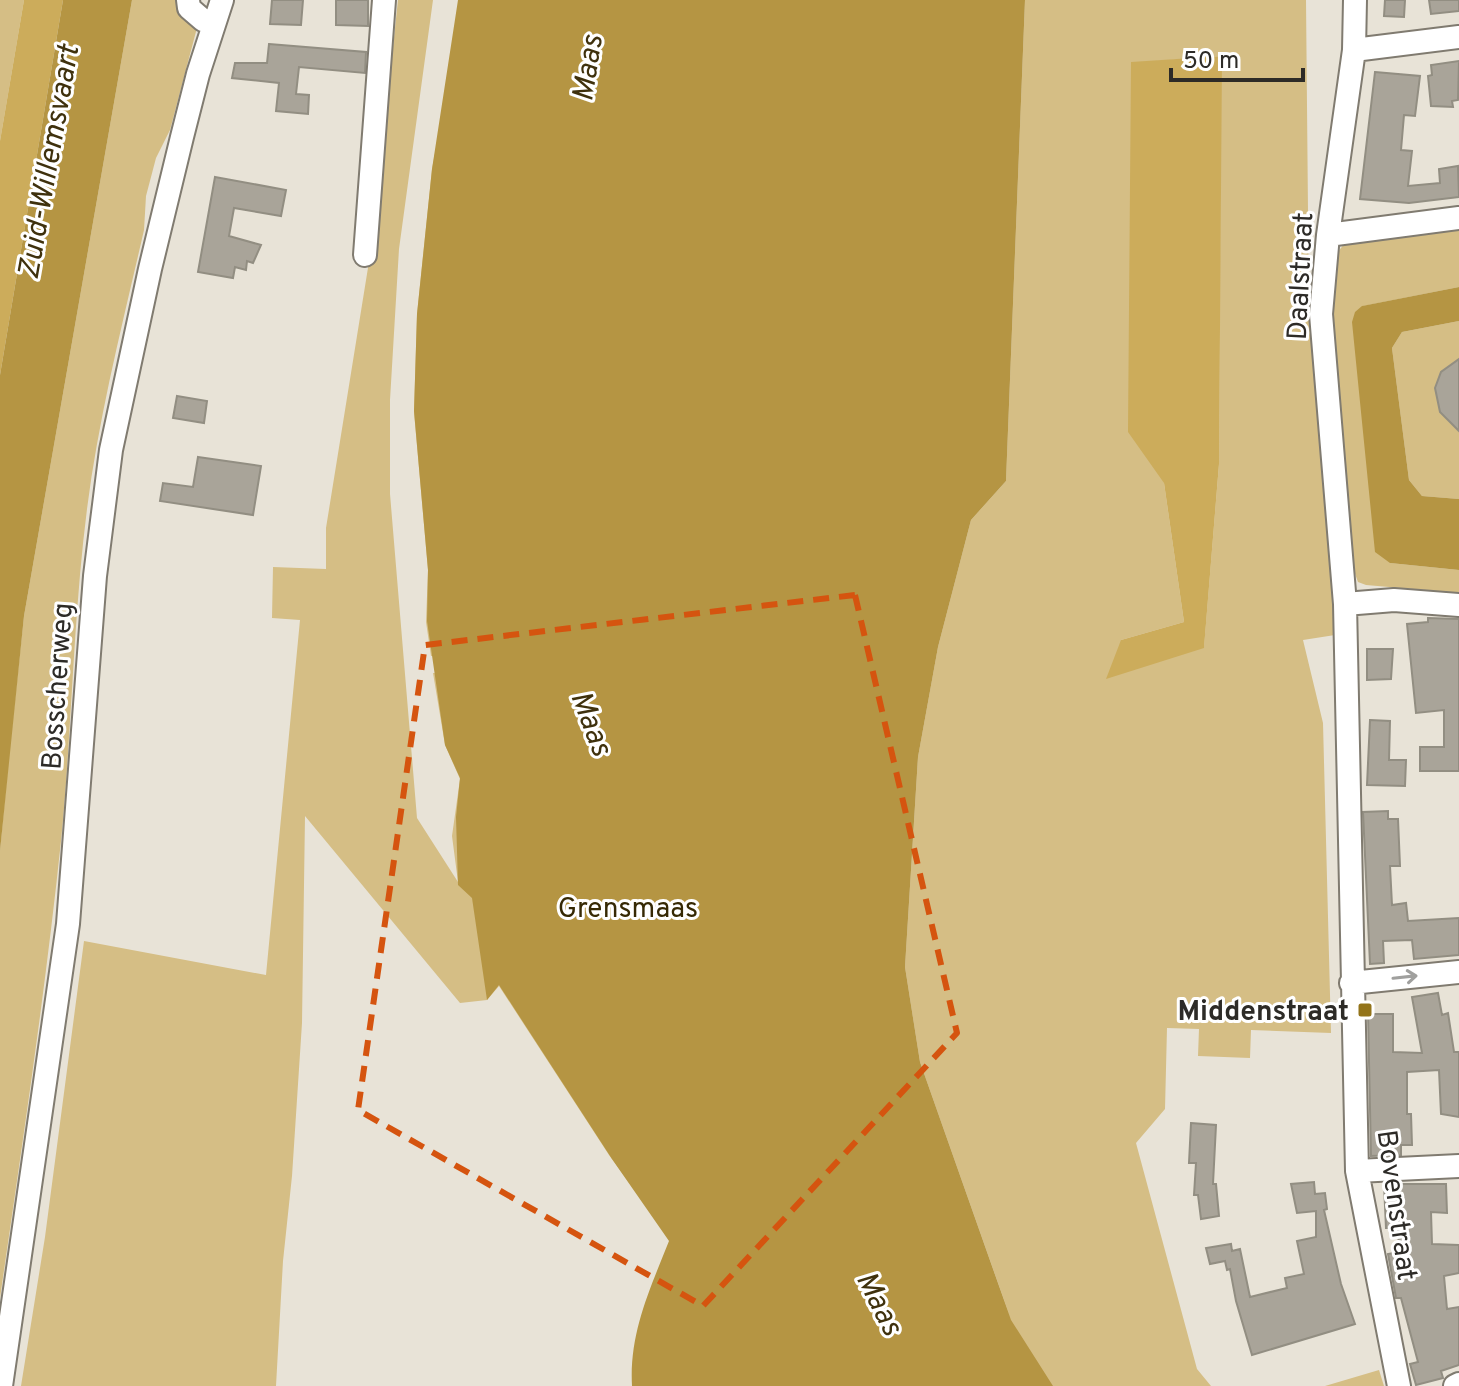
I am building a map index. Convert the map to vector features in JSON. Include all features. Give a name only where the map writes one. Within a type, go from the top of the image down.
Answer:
[{"type":"street","points":[[188,0],[189,8],[213,24]]},
{"type":"street","name":"Bosscherweg","points":[[1,1386],[68,924],[95,576],[111,450],[150,269],[213,24],[222,0]]},
{"type":"street","points":[[365,255],[384,0]]},
{"type":"street","name":"Daalstraat","points":[[1345,604],[1321,314],[1328,235],[1354,50],[1355,0]]},
{"type":"street","points":[[1354,50],[1459,37]]},
{"type":"street","points":[[1328,235],[1459,218]]},
{"type":"street","points":[[1459,605],[1394,600],[1345,604],[1351,983],[1459,972]]},
{"type":"street","name":"Bovenstraat","points":[[1351,983],[1357,1171],[1399,1386]]},
{"type":"street","points":[[1357,1171],[1459,1166]]},
{"type":"highlighted area","points":[[855,595],[957,1033],[703,1306],[358,1110],[425,645]]},
{"type":"green space","points":[[0,0],[24,0],[0,141]]},
{"type":"green space","points":[[132,0],[185,0],[198,24],[170,130],[156,158],[146,196],[144,230],[92,474],[79,592],[55,898],[0,1298],[0,851],[9,755],[24,616]]},
{"type":"green space","name":"Grensmaas","points":[[398,0],[433,0],[399,249],[390,400],[390,494],[417,818],[458,882],[452,836],[460,779],[445,745],[433,673],[438,673],[435,656],[431,656],[426,622],[428,570],[414,412],[417,314],[432,169],[440,127],[645,329],[1010,1317],[920,1062],[905,967],[918,757],[938,647],[971,520],[1006,481],[1025,0],[1306,0],[1309,316],[1335,635],[1303,640],[1323,723],[1331,1033],[1251,1030],[1250,1058],[1198,1056],[1199,1029],[1167,1028],[1165,1109],[1136,1143],[1197,1369],[1211,1386],[777,1386],[609,1155],[499,986],[487,1000],[460,1003],[305,816],[302,1023],[276,1386],[21,1386],[45,1237],[84,941],[266,975],[300,620],[272,618],[273,567],[326,569],[326,528],[372,243]],"holes":[[[1221,56],[1219,464],[1204,647],[1121,640],[1184,622],[1164,483],[1131,63]]]},
{"type":"green space","points":[[1459,230],[1459,287],[1363,306],[1390,563],[1459,570],[1459,593],[1366,585],[1358,582],[1354,571],[1333,313],[1338,252],[1344,244]]},
{"type":"green space","points":[[1459,321],[1459,499],[1422,496],[1409,480],[1392,348],[1402,332]]},
{"type":"green space","points":[[1379,1370],[1384,1386],[1325,1386]]},
{"type":"shaded area","points":[[24,0],[63,0],[0,375],[0,141]]},
{"type":"shaded area","points":[[1222,56],[1219,464],[1204,648],[1106,679],[1121,640],[1184,622],[1164,483],[1128,432],[1131,62]]},
{"type":"water","name":"Zuid-Willemsvaart","points":[[63,0],[132,0],[24,616],[0,851],[0,375]]},
{"type":"water","name":"Maas","points":[[458,0],[1025,0],[1006,481],[971,520],[938,647],[918,757],[905,967],[920,1062],[1011,1320],[1053,1386],[632,1386],[637,1329],[669,1241],[499,985],[487,1000],[472,898],[458,885],[456,817],[460,778],[445,745],[427,621],[428,570],[414,411],[417,314],[432,169]]},
{"type":"water","points":[[1459,287],[1459,321],[1402,332],[1392,348],[1409,480],[1422,496],[1459,499],[1459,570],[1390,563],[1375,552],[1352,322],[1355,312],[1362,306]]},
{"type":"building","points":[[272,0],[303,0],[301,25],[270,24]]},
{"type":"building","points":[[336,0],[368,0],[368,26],[336,25]]},
{"type":"building","points":[[1385,0],[1405,0],[1404,17],[1384,16]]},
{"type":"building","points":[[1429,0],[1459,0],[1459,11],[1431,14]]},
{"type":"building","points":[[269,44],[366,52],[365,73],[299,67],[296,94],[309,95],[308,114],[276,111],[279,83],[232,78],[235,63],[267,63]]},
{"type":"building","points":[[1459,61],[1458,100],[1452,101],[1453,107],[1431,106],[1428,76],[1432,75],[1431,65]]},
{"type":"building","points":[[1375,72],[1420,76],[1415,116],[1404,115],[1401,150],[1412,151],[1408,186],[1440,183],[1439,169],[1458,166],[1459,197],[1409,203],[1360,199]]},
{"type":"building","points":[[215,177],[286,190],[281,216],[234,208],[229,236],[261,245],[253,263],[247,261],[246,270],[235,267],[233,278],[198,272]]},
{"type":"building","points":[[1459,359],[1459,431],[1440,412],[1435,388],[1441,372]]},
{"type":"building","points":[[177,396],[207,401],[204,423],[173,418]]},
{"type":"building","points":[[198,457],[261,466],[253,515],[160,501],[163,483],[193,487]]},
{"type":"building","points":[[1428,618],[1459,619],[1459,771],[1420,771],[1420,747],[1444,747],[1444,710],[1416,713],[1407,624],[1428,622]]},
{"type":"building","points":[[1367,649],[1393,649],[1391,679],[1367,680]]},
{"type":"building","points":[[1370,720],[1390,721],[1389,760],[1406,760],[1405,786],[1367,785]]},
{"type":"building","points":[[1388,811],[1388,819],[1398,819],[1400,866],[1390,866],[1392,905],[1406,903],[1408,921],[1459,918],[1459,955],[1414,959],[1412,940],[1383,941],[1384,963],[1370,964],[1363,812]]},
{"type":"building","points":[[1438,993],[1442,1015],[1448,1013],[1454,1052],[1459,1052],[1459,1117],[1441,1114],[1439,1070],[1407,1072],[1407,1114],[1411,1114],[1412,1145],[1401,1145],[1401,1155],[1371,1156],[1368,1014],[1393,1014],[1393,1052],[1422,1053],[1412,997]]},
{"type":"building","points":[[1191,1123],[1216,1125],[1213,1184],[1216,1184],[1219,1216],[1201,1219],[1198,1195],[1194,1195],[1196,1163],[1189,1163]]},
{"type":"building","points":[[1314,1182],[1315,1194],[1325,1193],[1327,1209],[1324,1210],[1341,1284],[1355,1324],[1252,1355],[1230,1269],[1227,1270],[1225,1261],[1210,1264],[1206,1248],[1231,1244],[1232,1251],[1240,1249],[1250,1297],[1287,1288],[1285,1278],[1304,1274],[1297,1241],[1316,1237],[1316,1211],[1297,1213],[1291,1184]]},
{"type":"building","points":[[1384,1184],[1446,1184],[1447,1213],[1431,1212],[1432,1244],[1459,1245],[1459,1273],[1444,1276],[1447,1309],[1459,1307],[1459,1365],[1441,1371],[1443,1378],[1416,1385],[1410,1364],[1418,1362],[1401,1298],[1396,1298],[1388,1254],[1399,1252],[1398,1228],[1386,1228]]},
{"type":"place","name":"Middenstraat","points":[[1365,1010]]}]
